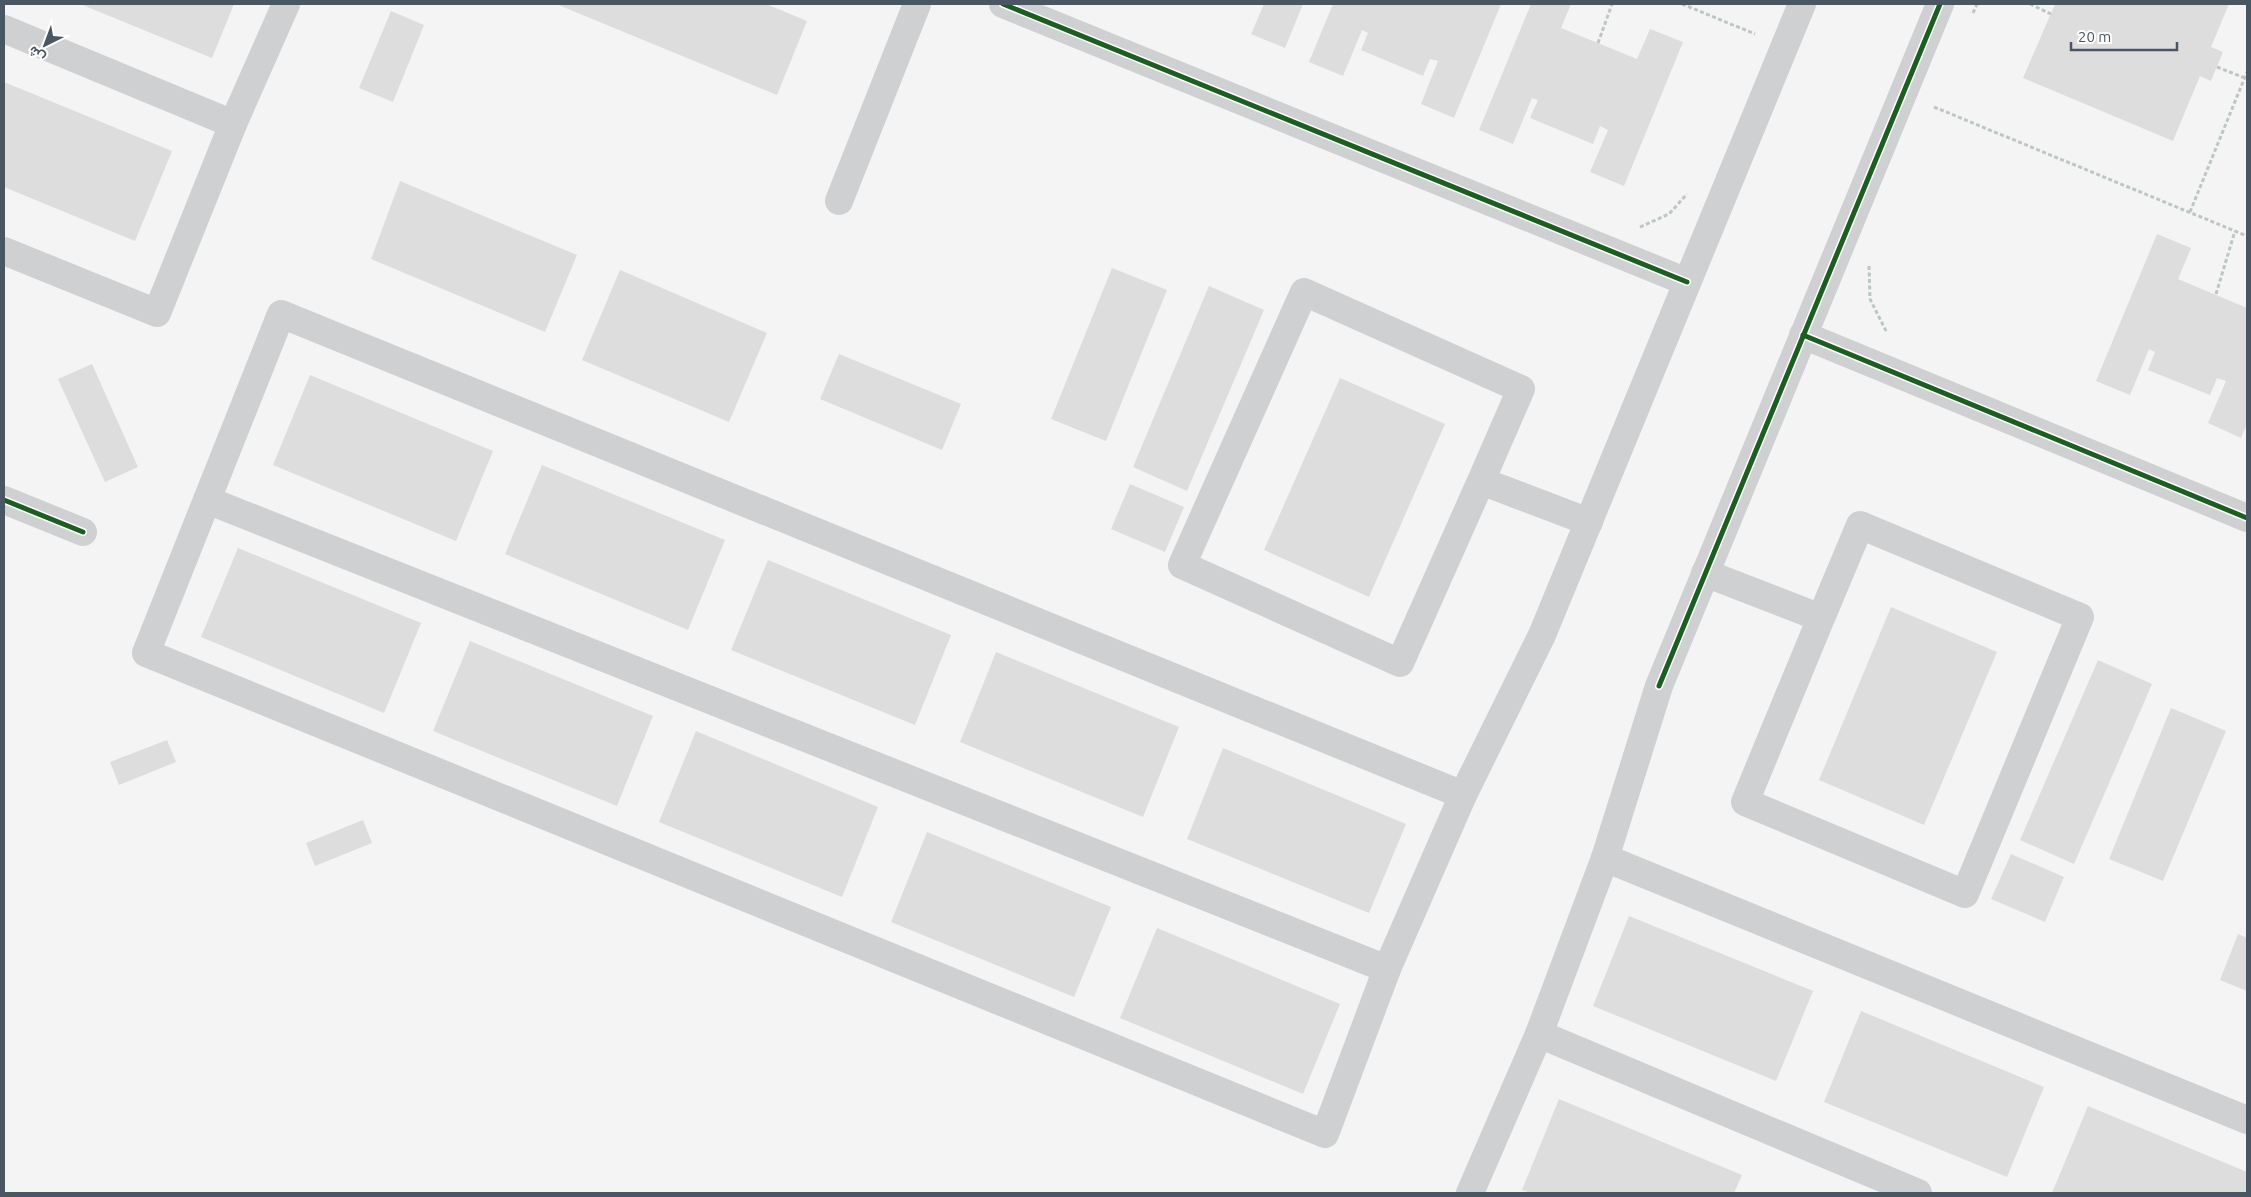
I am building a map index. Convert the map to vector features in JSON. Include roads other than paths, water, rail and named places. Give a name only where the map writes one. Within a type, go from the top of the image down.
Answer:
[{"type":"street","points":[[4,251],[157,312],[233,124],[286,4]]},
{"type":"street","points":[[838,201],[917,4]]},
{"type":"street","points":[[1003,4],[1687,282]]},
{"type":"street","points":[[1463,795],[281,314],[146,653],[1325,1134],[1387,969],[1463,795],[1542,635],[1802,4]]},
{"type":"street","points":[[1470,1193],[1539,1034],[1606,858],[1658,686],[1940,4]]},
{"type":"street","points":[[4,29],[233,124]]},
{"type":"street","points":[[1304,292],[1521,389],[1481,481],[1400,663],[1182,565],[1304,292]]},
{"type":"street","points":[[1803,335],[2247,518]]},
{"type":"street","points":[[1481,481],[1589,522]]},
{"type":"street","points":[[4,500],[83,532]]},
{"type":"street","points":[[206,500],[1387,969]]},
{"type":"street","points":[[1860,525],[2080,617],[1965,894],[1745,802],[1821,618],[1860,525]]},
{"type":"street","points":[[1705,573],[1821,618]]},
{"type":"street","points":[[1606,858],[2247,1120]]},
{"type":"street","points":[[1539,1034],[1918,1193]]}]
